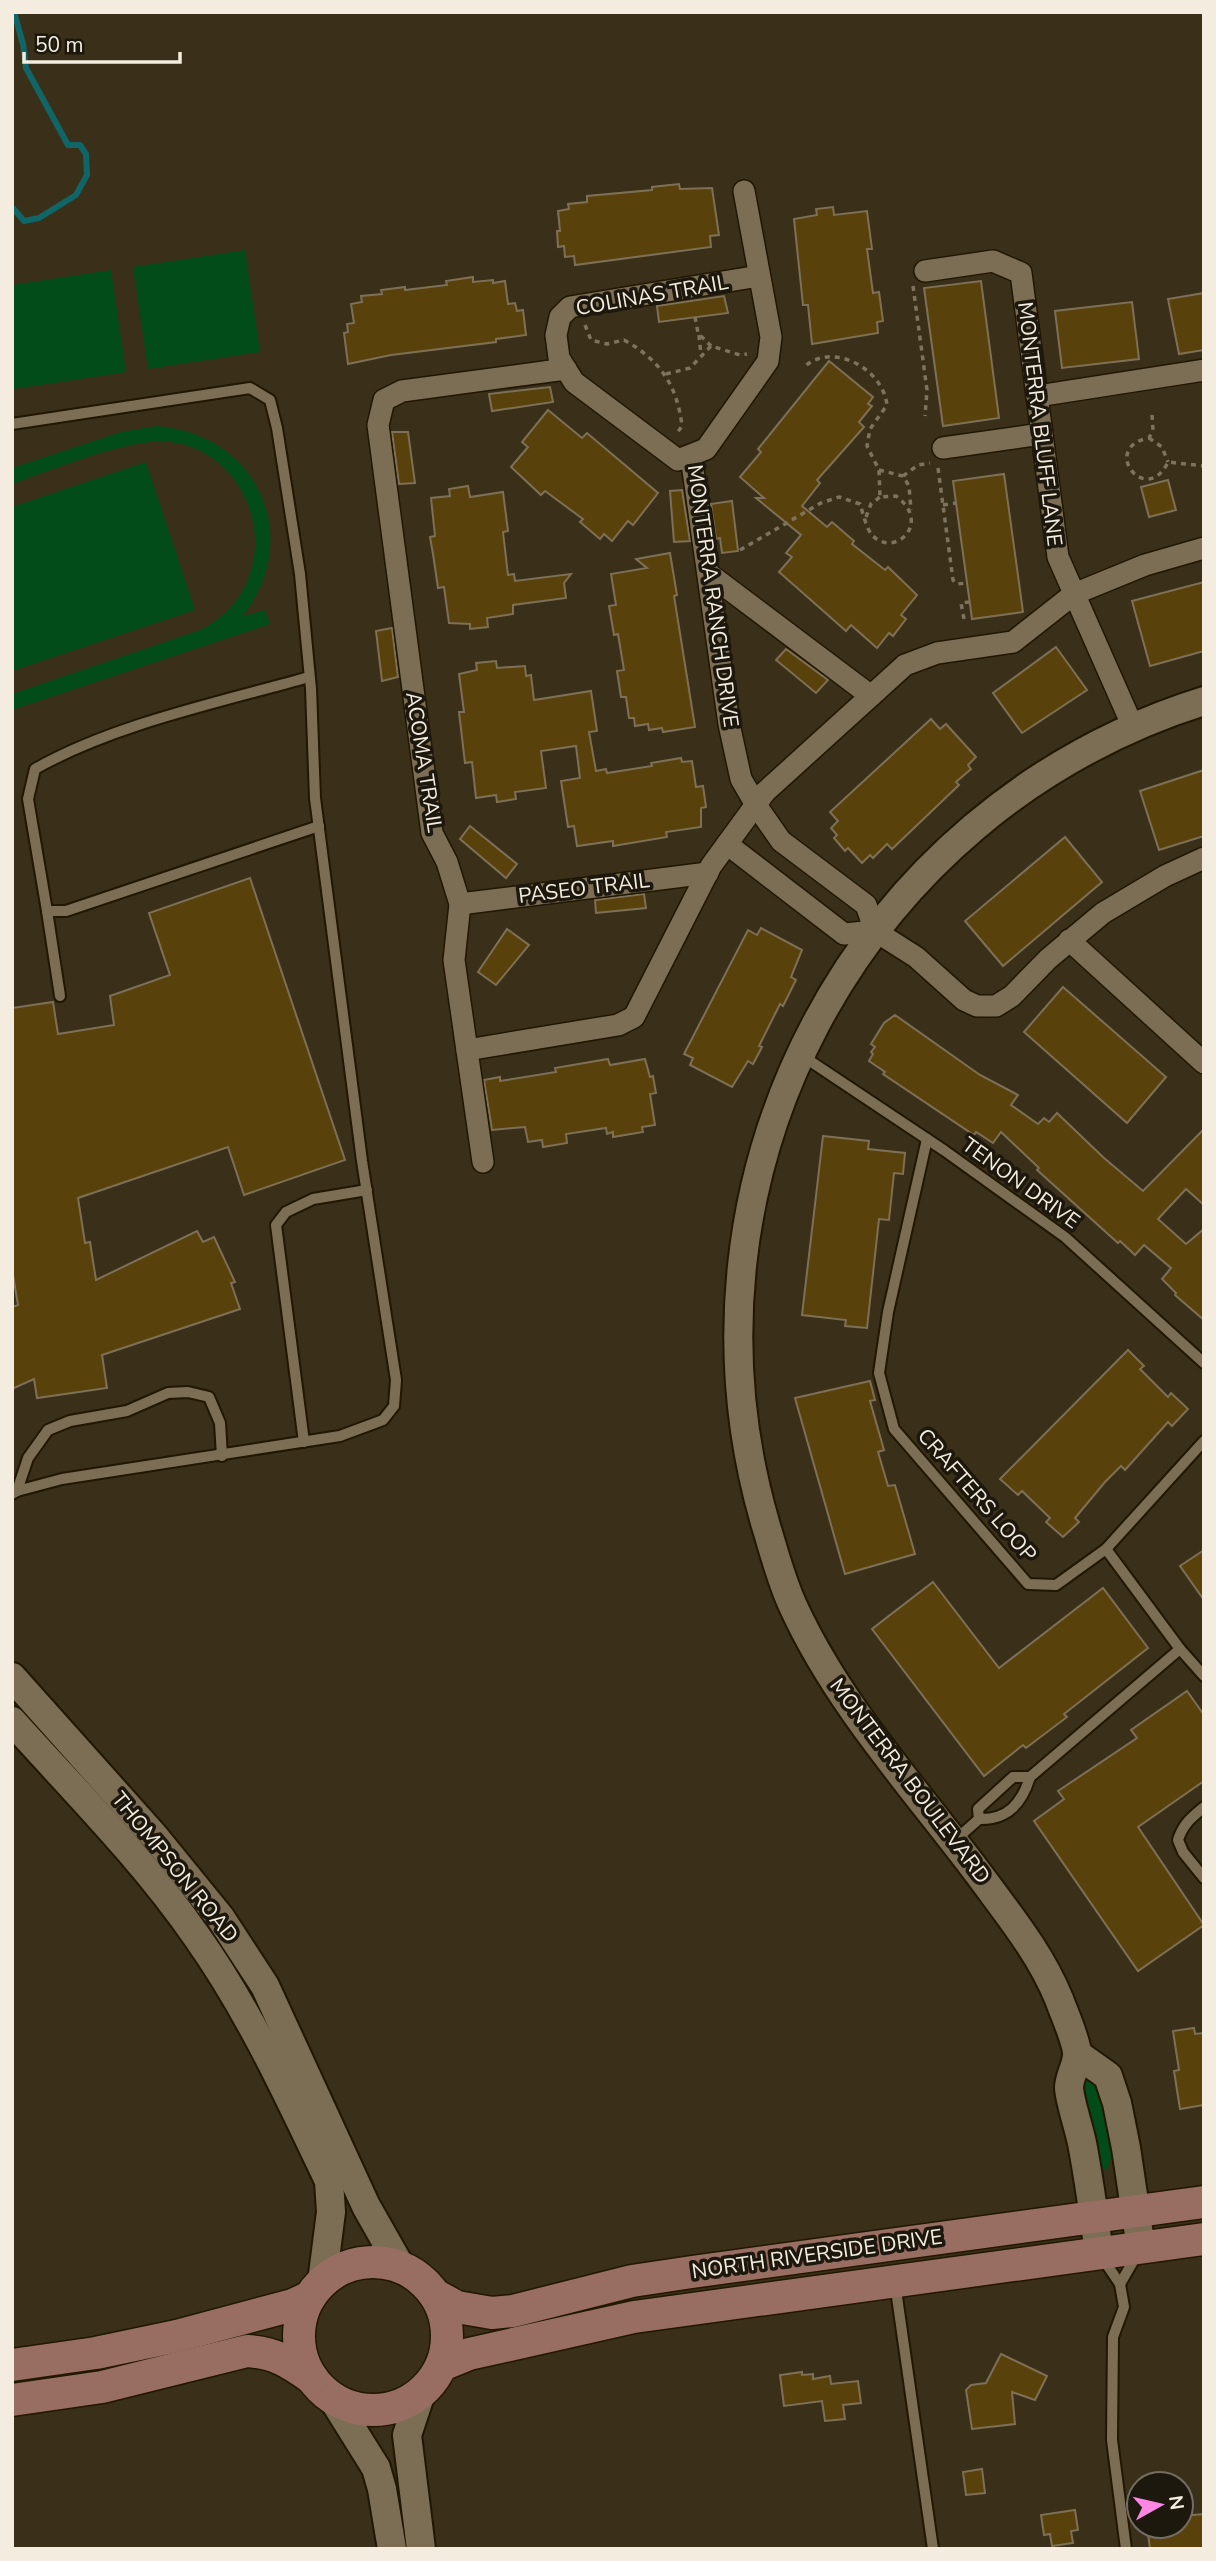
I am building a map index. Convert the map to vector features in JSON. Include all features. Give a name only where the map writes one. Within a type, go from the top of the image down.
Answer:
[{"type":"main road","name":"NORTH RIVERSIDE DRIVE","points":[[435,2295],[457,2307],[492,2313],[513,2311],[632,2281],[1094,2215],[1204,2202]]},
{"type":"main road","name":"NORTH RIVERSIDE DRIVE","points":[[442,2365],[469,2354],[634,2317],[1204,2239]]},
{"type":"main road","name":"NORTH RIVERSIDE DRIVE","points":[[12,2365],[96,2353],[177,2336],[293,2305],[316,2290],[335,2272],[367,2261],[400,2266],[420,2278],[435,2295],[444,2311],[447,2329],[447,2348],[442,2365],[429,2385],[401,2405],[378,2410],[355,2408],[323,2389],[286,2360],[266,2352],[247,2351],[102,2387],[12,2400]]},
{"type":"main road","points":[[316,2290],[301,2317],[299,2338],[303,2359],[323,2389]]},
{"type":"street","name":"MONTERRA RANCH DRIVE","points":[[744,191],[771,337],[768,361],[705,449],[691,456],[729,723],[741,779],[756,805],[782,841],[866,905],[875,931]]},
{"type":"street","name":"MONTERRA BLUFF LANE","points":[[919,276],[993,261],[1021,273],[1058,558],[1133,727]]},
{"type":"street","name":"COLINAS TRAIL","points":[[566,369],[559,358],[556,335],[560,317],[570,307],[759,276]]},
{"type":"street","points":[[566,369],[574,382],[678,460],[691,456]]},
{"type":"street","name":"ACOMA TRAIL","points":[[483,1161],[454,960],[460,904],[447,862],[432,833],[378,425],[384,400],[402,391],[566,369]]},
{"type":"street","points":[[1037,396],[1204,370]]},
{"type":"street","points":[[938,458],[1041,434]]},
{"type":"street","points":[[467,1050],[618,1025],[634,1017],[708,873],[765,792],[905,665],[937,653],[1013,642],[1074,594],[1145,565],[1204,548]]},
{"type":"street","points":[[709,574],[871,696]]},
{"type":"street","name":"MONTERRA BOULEVARD","points":[[1077,2054],[1058,1997],[1035,1949],[857,1715],[820,1657],[792,1604],[757,1496],[746,1447],[739,1376],[737,1312],[748,1213],[771,1123],[800,1054],[846,971],[875,931],[923,875],[983,819],[1049,772],[1133,727],[1204,701]]},
{"type":"street","points":[[727,844],[845,934],[875,931],[916,957],[964,1000],[984,1007],[996,1006],[1007,1000],[1069,940],[1133,893],[1204,858]]},
{"type":"street","points":[[773,879],[795,850]]},
{"type":"street","name":"PASEO TRAIL","points":[[460,904],[708,873]]},
{"type":"street","points":[[1069,940],[1204,1063]]},
{"type":"street","name":"THOMPSON ROAD","points":[[12,1677],[154,1836],[220,1917],[265,1986],[366,2206],[400,2266]]},
{"type":"street","name":"THOMPSON ROAD","points":[[12,1721],[132,1855],[196,1935],[240,2001],[329,2181],[331,2212],[316,2290]]},
{"type":"street","points":[[240,2001],[265,1986]]},
{"type":"street","points":[[1099,2253],[1084,2154],[1069,2087],[1077,2054],[1108,2076],[1119,2114],[1142,2248]]},
{"type":"street","points":[[323,2389],[376,2468],[391,2549]]},
{"type":"street","points":[[421,2393],[407,2435],[421,2549]]},
{"type":"lane","points":[[12,424],[250,388],[270,400],[277,428],[300,574],[318,826],[367,1190],[396,1380],[394,1406],[383,1420],[340,1436],[62,1479],[15,1492]]},
{"type":"lane","points":[[60,996],[28,799],[35,769],[66,751],[169,716],[309,677]]},
{"type":"lane","points":[[47,911],[66,911],[318,826]]},
{"type":"lane","name":"TENON DRIVE","points":[[800,1054],[928,1139],[1065,1237],[1204,1363]]},
{"type":"lane","name":"CRAFTERS LOOP","points":[[928,1139],[887,1312],[879,1373],[894,1429],[1028,1584],[1056,1585],[1106,1549],[1204,1441]]},
{"type":"lane","points":[[304,1442],[276,1225],[286,1212],[313,1199],[367,1190]]},
{"type":"lane","points":[[15,1492],[28,1458],[48,1430],[70,1421],[127,1411],[168,1393],[188,1392],[209,1397],[220,1423],[222,1456]]},
{"type":"lane","points":[[1106,1549],[1204,1676]]},
{"type":"lane","points":[[954,1841],[979,1819],[995,1820],[1023,1798],[1030,1777],[1180,1648]]},
{"type":"lane","points":[[979,1819],[978,1808],[986,1799],[1013,1777],[1030,1777]]},
{"type":"lane","points":[[1204,1807],[1188,1820],[1178,1840],[1183,1852],[1204,1878]]},
{"type":"lane","points":[[1120,2284],[1142,2248]]},
{"type":"lane","points":[[1099,2253],[1120,2284],[1124,2307],[1113,2337],[1112,2440],[1126,2549]]},
{"type":"lane","points":[[895,2280],[933,2549]]},
{"type":"path","points":[[919,276],[927,390],[925,416]]},
{"type":"path","points":[[584,317],[586,331],[592,340],[607,344],[624,340],[639,348],[666,374],[680,412],[682,426],[674,436]]},
{"type":"path","points":[[695,317],[701,356]]},
{"type":"path","points":[[698,333],[711,346],[740,355],[753,353]]},
{"type":"path","points":[[666,374],[690,368],[711,346]]},
{"type":"path","points":[[804,367],[812,359],[823,356],[845,358],[867,371],[886,394],[887,405],[870,429],[867,446],[879,471],[880,497]]},
{"type":"path","points":[[1149,438],[1162,447],[1168,462],[1164,471],[1152,479],[1142,478],[1128,468],[1127,457],[1132,444],[1149,438],[1153,430],[1152,415]]},
{"type":"path","points":[[903,476],[918,465],[938,458],[953,580],[957,584],[967,583]]},
{"type":"path","points":[[1168,462],[1204,466]]},
{"type":"path","points":[[740,550],[821,503],[839,497],[860,504],[871,534],[878,539],[890,542],[902,539],[910,531],[913,520],[909,486],[903,476],[879,471]]},
{"type":"path","points":[[865,519],[871,504],[880,497],[896,496],[911,510]]},
{"type":"path","points":[[943,505],[956,503]]},
{"type":"path","points":[[964,619],[961,603],[970,602]]},
{"type":"green space","points":[[245,250],[260,352],[148,369],[133,267]]},
{"type":"green space","points":[[111,270],[126,372],[14,389],[12,285]]},
{"type":"green space","points":[[156,426],[191,433],[220,447],[244,468],[260,493],[269,522],[270,553],[261,585],[243,616],[265,610],[270,624],[12,710],[12,694],[203,629],[228,610],[246,584],[253,561],[255,538],[252,516],[231,475],[194,448],[171,442],[135,444],[12,484],[12,468],[121,432]]},
{"type":"green space","points":[[146,462],[195,610],[12,671],[12,507]]},
{"type":"green space","points":[[1095,2079],[1110,2124],[1112,2149],[1107,2169],[1103,2169],[1098,2163],[1082,2088],[1086,2082]]},
{"type":"building","points":[[679,184],[680,189],[712,188],[719,235],[710,236],[711,247],[575,265],[574,256],[565,257],[564,246],[558,247],[558,211],[569,209],[568,204],[587,202],[587,196],[652,190],[652,187]]},
{"type":"building","points":[[833,207],[834,215],[867,211],[872,249],[867,249],[873,293],[879,292],[883,321],[877,322],[878,333],[812,344],[808,305],[803,305],[794,219],[817,215],[816,209]]},
{"type":"building","points":[[473,277],[473,282],[505,281],[508,304],[515,303],[517,311],[523,310],[526,335],[348,364],[344,333],[348,332],[347,324],[354,323],[351,304],[362,302],[361,296],[382,294],[381,290],[447,285],[446,281]]},
{"type":"building","points":[[981,281],[999,418],[943,426],[924,288]]},
{"type":"building","points":[[1204,293],[1204,350],[1179,354],[1168,299]]},
{"type":"building","points":[[724,296],[728,313],[659,322],[657,306]]},
{"type":"building","points":[[1132,302],[1139,359],[1062,368],[1055,311]]},
{"type":"building","points":[[829,361],[873,397],[868,404],[872,406],[859,422],[864,427],[817,480],[820,483],[802,506],[827,527],[832,522],[854,541],[852,544],[885,570],[888,567],[917,595],[901,615],[906,619],[893,636],[889,633],[877,648],[851,625],[846,631],[779,572],[792,557],[786,553],[801,535],[756,498],[764,498],[740,477],[761,452],[758,449]]},
{"type":"building","points":[[550,387],[553,402],[492,411],[489,394]]},
{"type":"building","points":[[548,410],[582,438],[587,433],[658,493],[633,525],[628,521],[612,541],[604,534],[600,539],[580,522],[583,519],[545,491],[541,495],[511,467],[528,447],[522,442]]},
{"type":"building","points":[[392,432],[408,432],[415,483],[399,484]]},
{"type":"building","points":[[1004,474],[1023,612],[972,619],[953,481]]},
{"type":"building","points":[[1168,480],[1176,510],[1149,517],[1141,487]]},
{"type":"building","points":[[468,486],[470,497],[503,492],[508,531],[503,532],[508,575],[514,574],[515,581],[571,574],[564,583],[566,598],[513,605],[513,614],[487,618],[488,627],[470,629],[470,624],[449,623],[444,587],[438,588],[430,537],[435,536],[431,498],[450,496],[449,489]]},
{"type":"building","points":[[682,490],[690,541],[674,542],[670,491]]},
{"type":"building","points":[[732,501],[738,551],[722,553],[720,538],[716,539],[711,504]]},
{"type":"building","points":[[670,553],[677,595],[674,596],[695,727],[663,732],[662,728],[649,730],[648,724],[635,726],[634,718],[629,718],[626,697],[621,697],[617,671],[624,670],[618,634],[614,635],[609,606],[616,605],[611,574],[647,568],[636,559]]},
{"type":"building","points":[[1204,582],[1204,651],[1150,666],[1132,601]]},
{"type":"building","points":[[392,628],[398,677],[382,681],[376,631]]},
{"type":"building","points":[[1056,647],[1087,690],[1022,733],[993,693]]},
{"type":"building","points":[[786,649],[828,680],[816,693],[776,660]]},
{"type":"building","points":[[496,661],[497,668],[525,666],[526,676],[531,675],[534,700],[591,691],[597,731],[589,732],[596,771],[606,769],[607,773],[681,758],[682,762],[692,761],[696,787],[703,786],[706,807],[701,808],[701,827],[666,832],[667,837],[613,846],[613,841],[577,846],[574,826],[568,827],[561,781],[580,778],[576,746],[541,751],[546,788],[515,792],[516,799],[497,802],[496,795],[476,798],[472,762],[465,763],[459,712],[464,712],[459,674],[477,670],[476,663]]},
{"type":"building","points":[[931,719],[940,729],[946,724],[976,757],[968,765],[971,769],[956,782],[959,785],[892,849],[887,844],[873,858],[870,855],[862,863],[848,848],[845,851],[834,838],[837,835],[831,828],[838,821],[830,812]]},
{"type":"building","points":[[1204,770],[1204,836],[1159,850],[1140,791]]},
{"type":"building","points":[[470,826],[517,864],[506,878],[460,839]]},
{"type":"building","points":[[1065,837],[1102,882],[1003,966],[965,921]]},
{"type":"building","points":[[250,878],[345,1160],[244,1195],[228,1147],[78,1198],[85,1243],[90,1242],[96,1280],[197,1231],[203,1242],[214,1237],[235,1282],[231,1283],[240,1309],[102,1355],[107,1388],[37,1398],[34,1379],[12,1389],[12,1307],[18,1305],[12,1269],[12,1008],[53,1002],[58,1034],[114,1025],[110,996],[170,975],[149,913]]},
{"type":"building","points":[[644,894],[646,908],[596,913],[595,900]]},
{"type":"building","points":[[761,928],[802,950],[791,977],[796,980],[783,1006],[780,1004],[753,1064],[748,1061],[732,1087],[690,1065],[693,1058],[684,1054],[748,930],[757,935]]},
{"type":"building","points":[[507,929],[529,945],[496,985],[478,972]]},
{"type":"building","points":[[1063,987],[1166,1077],[1127,1123],[1024,1032]]},
{"type":"building","points":[[895,1015],[980,1075],[1018,1095],[1011,1105],[1038,1124],[1044,1118],[1049,1122],[1057,1113],[1143,1191],[1204,1129],[1204,1205],[1186,1189],[1158,1219],[1186,1244],[1204,1229],[1204,1320],[1175,1295],[1162,1279],[1171,1268],[1144,1245],[1135,1255],[1120,1241],[1118,1243],[1037,1170],[1039,1168],[1001,1132],[993,1143],[976,1132],[974,1135],[883,1074],[885,1072],[869,1061],[875,1047],[871,1044],[884,1023]]},
{"type":"building","points":[[608,1059],[610,1065],[645,1059],[650,1077],[653,1076],[656,1093],[650,1094],[655,1125],[642,1127],[643,1132],[613,1137],[613,1132],[607,1134],[606,1128],[566,1134],[567,1143],[543,1147],[542,1140],[528,1142],[525,1127],[492,1130],[484,1080],[500,1077],[500,1081],[556,1072],[555,1068]]},
{"type":"building","points":[[823,1136],[869,1141],[868,1149],[905,1153],[903,1174],[894,1173],[889,1220],[879,1219],[867,1328],[845,1326],[846,1320],[802,1315]]},
{"type":"building","points":[[1128,1350],[1144,1366],[1140,1369],[1168,1397],[1171,1393],[1188,1409],[1172,1426],[1168,1422],[1125,1470],[1121,1466],[1105,1482],[1075,1518],[1079,1522],[1063,1537],[1046,1522],[1050,1518],[1022,1491],[1018,1495],[1000,1479]]},
{"type":"building","points":[[870,1381],[875,1400],[870,1401],[884,1450],[878,1452],[888,1486],[895,1485],[915,1554],[845,1574],[795,1398]]},
{"type":"building","points":[[1204,1550],[1204,1600],[1180,1566]]},
{"type":"building","points":[[933,1582],[999,1668],[1103,1588],[1148,1648],[1064,1714],[1067,1717],[1026,1748],[1023,1745],[984,1776],[872,1629]]},
{"type":"building","points":[[1187,1691],[1204,1715],[1204,1781],[1138,1827],[1204,1925],[1138,1971],[1034,1821],[1064,1799],[1058,1791],[1137,1738],[1131,1730]]},
{"type":"building","points":[[1194,2028],[1195,2034],[1204,2033],[1204,2105],[1180,2109],[1174,2071],[1179,2070],[1173,2031]]},
{"type":"building","points":[[1001,2354],[1047,2376],[1035,2400],[1012,2392],[1015,2424],[972,2429],[966,2390],[971,2385],[986,2383]]},
{"type":"building","points":[[802,2372],[802,2375],[813,2374],[813,2379],[830,2376],[831,2384],[858,2381],[861,2403],[843,2405],[845,2419],[825,2421],[822,2401],[784,2406],[780,2375]]},
{"type":"building","points":[[982,2469],[985,2493],[966,2495],[963,2472]]},
{"type":"building","points":[[1075,2510],[1078,2530],[1071,2531],[1073,2543],[1052,2546],[1050,2534],[1044,2535],[1041,2515]]},
{"type":"building","points":[[1204,2514],[1204,2549],[1150,2549],[1149,2540],[1195,2540],[1195,2515]]},
{"type":"waterway","points":[[12,207],[24,221],[39,218],[76,195],[87,175],[86,154],[80,145],[68,145],[26,68],[14,12]]}]
